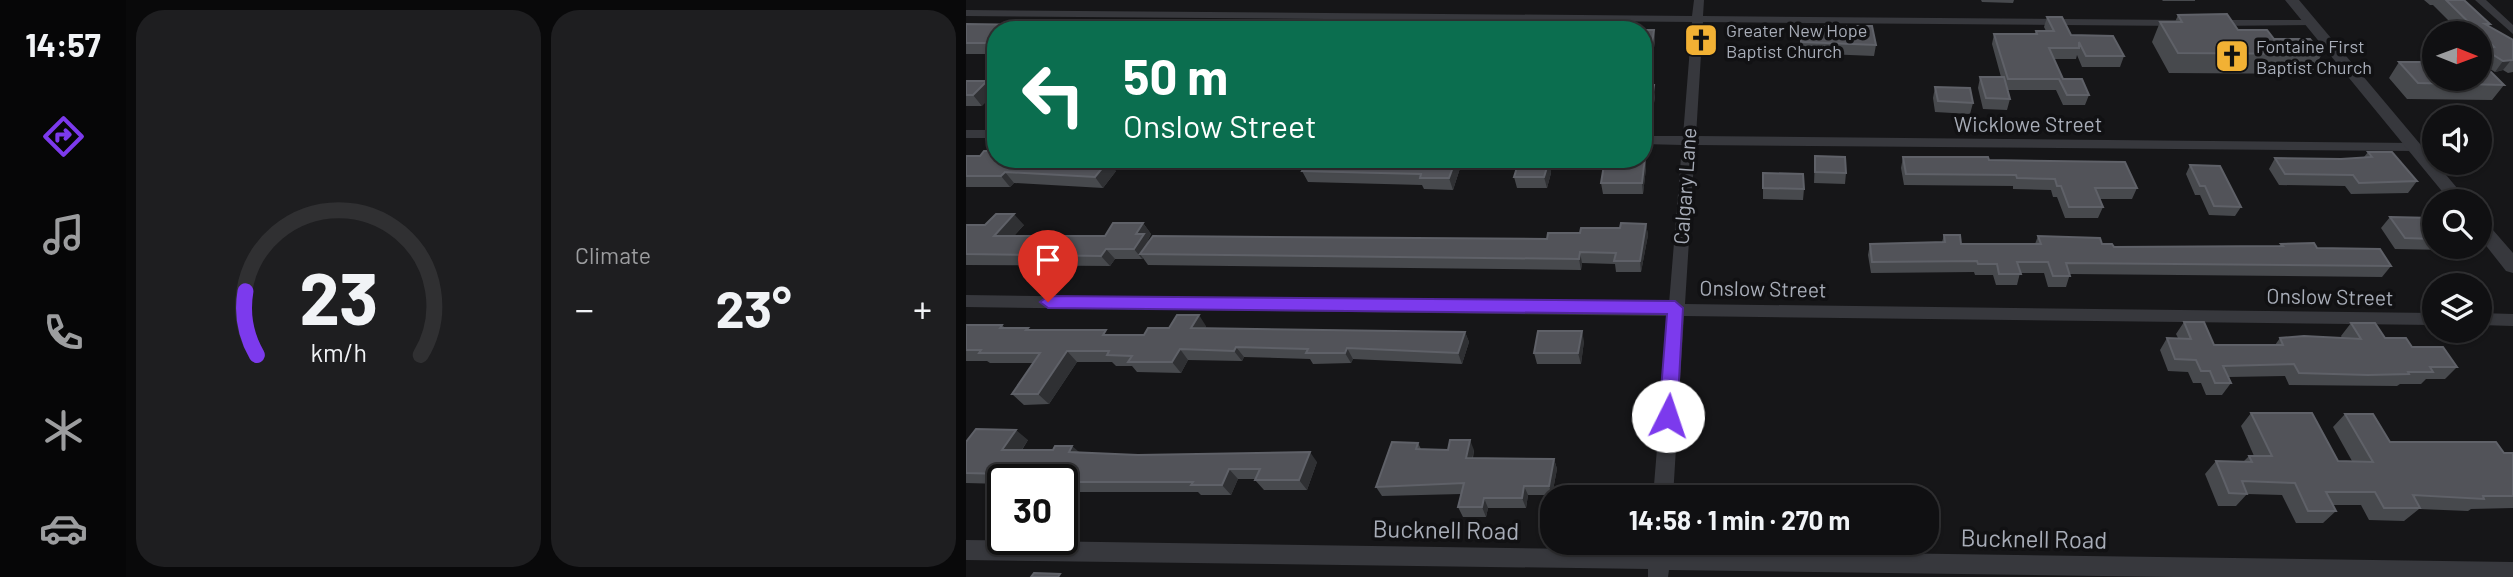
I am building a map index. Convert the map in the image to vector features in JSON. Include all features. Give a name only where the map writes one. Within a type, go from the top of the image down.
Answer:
[{"type":"street","name":"Calgary Lane","points":[[1664,485],[1699,0]]},
{"type":"street","points":[[2292,0],[2449,189]]},
{"type":"street","points":[[2480,0],[2513,31]]},
{"type":"street","points":[[966,13],[2311,23]]},
{"type":"street","points":[[966,134],[987,134]]},
{"type":"street","name":"Wicklowe Street","points":[[1652,140],[2413,147]]},
{"type":"street","points":[[2492,241],[2513,266]]},
{"type":"street","name":"Onslow Street","points":[[966,301],[2422,319]]},
{"type":"street","points":[[2492,319],[2513,320]]},
{"type":"street","name":"Bucknell Road","points":[[966,550],[2513,572]]},
{"type":"building","points":[[2446,0],[2464,0],[2487,21],[2467,21]]},
{"type":"building","points":[[2227,14],[2238,30],[2267,30],[2274,39],[2310,39],[2322,54],[2178,53],[2160,22],[2182,22],[2178,15]]},
{"type":"building","points":[[2047,17],[2062,17],[2071,35],[2113,36],[2124,56],[2086,56],[2079,42],[2079,48],[2049,48],[2063,79],[2082,79],[2089,95],[2067,95],[2059,79],[2008,79],[1994,34],[2037,34],[2036,31],[2054,31]]},
{"type":"building","points":[[966,24],[987,24],[987,43],[966,43]]},
{"type":"building","points":[[1801,26],[1872,26],[1876,45],[1801,42]]},
{"type":"building","points":[[2492,28],[2513,40],[2513,60],[2503,61],[2492,54]]},
{"type":"building","points":[[2399,62],[2422,62],[2422,83],[2418,83]]},
{"type":"building","points":[[2492,73],[2504,85],[2492,85]]},
{"type":"building","points":[[1980,77],[2004,77],[2010,99],[1986,98]]},
{"type":"building","points":[[966,81],[987,81],[973,95],[966,95]]},
{"type":"building","points":[[1935,87],[1970,88],[1973,103],[1938,101]]},
{"type":"building","points":[[987,151],[987,168],[1102,168],[1095,177],[1005,172],[1001,176],[966,176],[966,156],[980,156]]},
{"type":"building","points":[[2368,152],[2392,152],[2417,181],[2359,183],[2353,175],[2285,174],[2275,158],[2372,157]]},
{"type":"building","points":[[1815,156],[1845,157],[1846,173],[1815,172]]},
{"type":"building","points":[[1903,157],[2125,162],[2137,188],[2095,188],[2103,207],[2069,207],[2061,186],[2057,186],[2055,179],[2017,178],[2016,175],[1906,174]]},
{"type":"building","points":[[2190,165],[2220,166],[2241,207],[2214,206],[2205,186],[2200,186]]},
{"type":"building","points":[[1304,168],[1453,168],[1449,178],[1420,178],[1421,174],[1302,171]]},
{"type":"building","points":[[1517,168],[1547,168],[1544,177],[1514,177]]},
{"type":"building","points":[[1604,168],[1644,168],[1642,183],[1601,183]]},
{"type":"building","points":[[1763,173],[1803,174],[1804,189],[1763,188]]},
{"type":"building","points":[[996,214],[1014,214],[994,236],[1105,236],[1113,223],[1143,223],[1136,234],[1144,234],[1134,249],[1106,249],[1101,256],[966,254],[966,225],[985,225]]},
{"type":"building","points":[[2390,217],[2422,218],[2422,239],[2405,238]]},
{"type":"building","points":[[1621,223],[1646,224],[1640,261],[1614,261],[1616,253],[1580,252],[1579,259],[1140,254],[1153,236],[1547,239],[1548,233],[1580,233],[1581,228],[1620,228]]},
{"type":"building","points":[[1944,235],[1960,235],[1961,244],[2041,244],[2038,236],[2100,238],[2102,244],[2112,244],[2114,247],[2283,246],[2281,244],[2314,243],[2317,248],[2380,249],[2391,266],[2066,263],[2070,276],[2053,276],[2048,262],[2017,262],[2021,274],[1999,274],[1997,264],[1978,264],[1977,261],[1872,262],[1870,244],[1945,242]]},
{"type":"building","points":[[1177,315],[1199,315],[1191,328],[1465,332],[1458,353],[1347,348],[1345,353],[1306,353],[1308,349],[1236,347],[1234,351],[1180,349],[1172,362],[1128,362],[1132,356],[1107,355],[1109,351],[1067,351],[1038,394],[1012,394],[1040,353],[979,353],[981,350],[966,350],[966,325],[1002,325],[1000,328],[1028,328],[1026,330],[1106,330],[1103,335],[1144,335],[1148,328],[1169,328]]},
{"type":"building","points":[[2184,322],[2204,322],[2214,345],[2283,345],[2280,338],[2304,336],[2361,339],[2351,323],[2375,323],[2385,338],[2406,338],[2412,347],[2443,347],[2457,367],[2430,367],[2433,372],[2368,375],[2299,373],[2294,364],[2223,366],[2231,383],[2215,383],[2210,371],[2201,371],[2196,360],[2175,359],[2167,338],[2191,339]]},
{"type":"building","points":[[1538,331],[1582,331],[1578,353],[1534,353]]},
{"type":"building","points":[[2251,413],[2312,413],[2338,461],[2373,462],[2345,414],[2373,414],[2390,442],[2496,442],[2504,453],[2513,453],[2513,496],[2483,496],[2484,499],[2413,495],[2420,508],[2384,508],[2375,492],[2326,492],[2336,511],[2308,511],[2295,483],[2242,481],[2247,494],[2229,493],[2216,461],[2252,462],[2249,456],[2272,456]]},
{"type":"building","points":[[976,429],[1016,430],[1002,450],[1053,450],[1055,446],[1072,446],[1069,452],[1138,455],[1310,452],[1299,480],[1255,480],[1260,469],[1229,469],[1222,485],[1191,485],[1193,482],[1078,482],[1078,464],[987,464],[987,474],[966,473],[966,442]]},
{"type":"building","points":[[1450,440],[1470,440],[1466,458],[1554,459],[1549,485],[1524,486],[1522,498],[1484,498],[1482,507],[1458,507],[1464,483],[1376,487],[1392,442],[1418,443],[1416,449],[1448,450]]},
{"type":"building","points":[[1034,573],[1060,574],[1058,577],[1031,577]]},
{"type":"place","name":"Greater New Hope Baptist Church","points":[[1701,40]]},
{"type":"place","name":"Fontaine First Baptist Church","points":[[2232,56]]},
{"type":"route","points":[[1048,302],[1675,308],[1668,416]]}]
